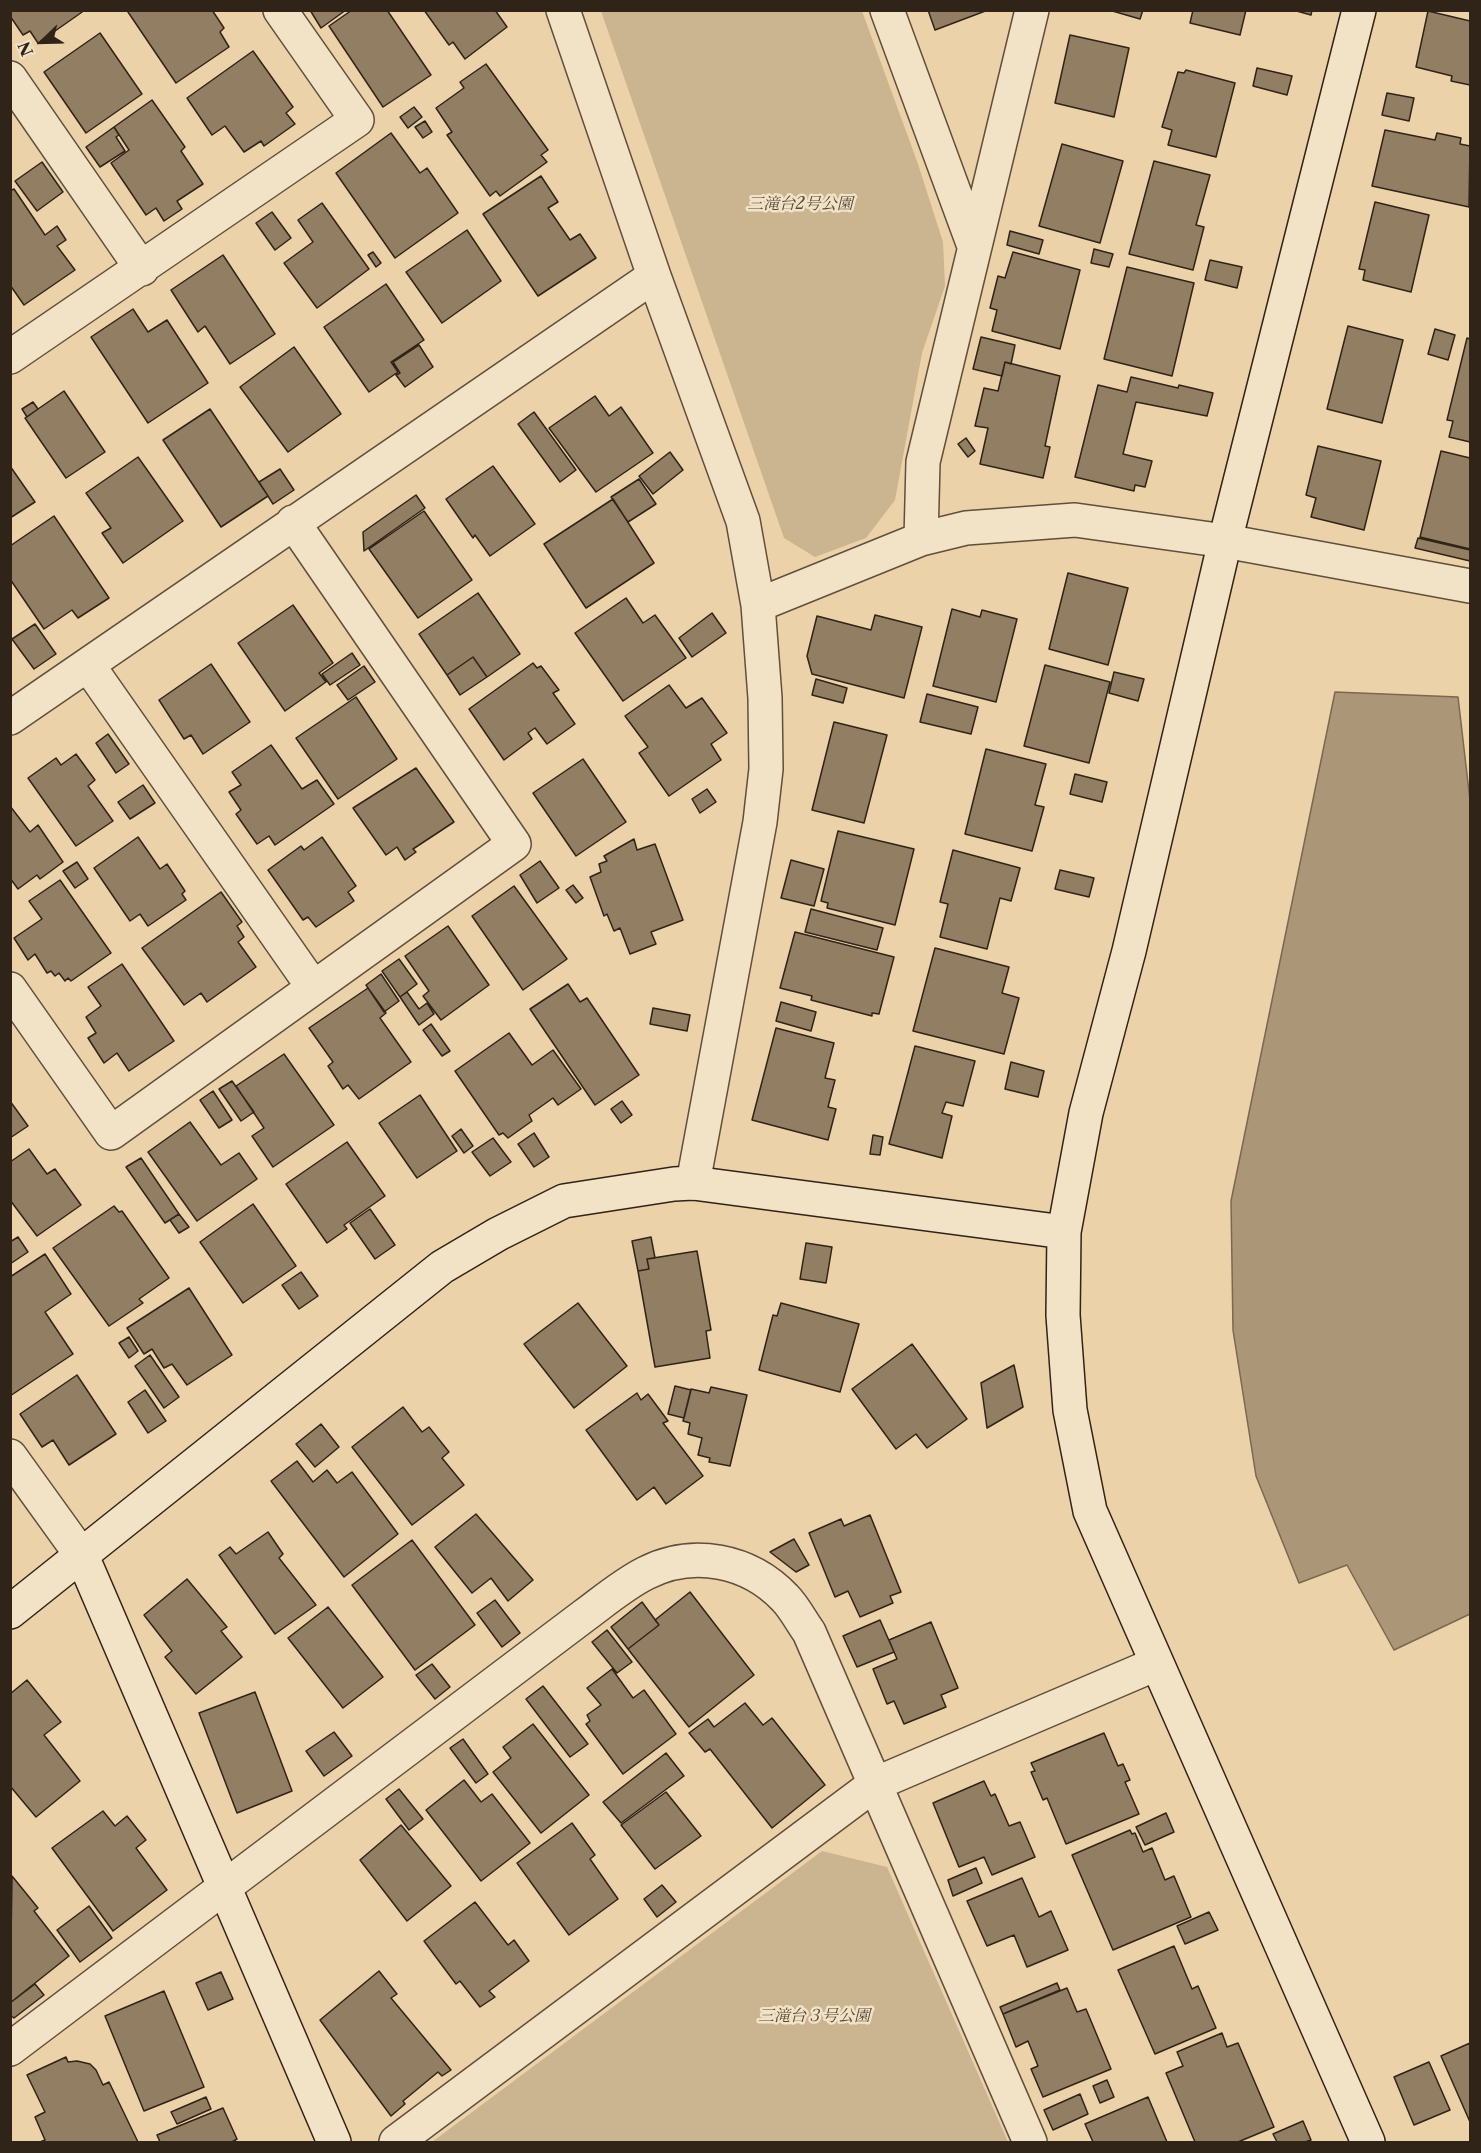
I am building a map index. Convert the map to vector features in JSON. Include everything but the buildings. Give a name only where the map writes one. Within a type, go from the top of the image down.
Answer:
[{"type":"street","points":[[10,357],[357,120],[280,10]]},
{"type":"street","points":[[563,10],[654,276],[743,521],[758,605],[765,698],[766,769],[760,822],[693,1183]]},
{"type":"street","points":[[887,10],[974,246]]},
{"type":"street","points":[[921,538],[923,462],[1032,10]]},
{"type":"street","points":[[1359,10],[1225,541],[1129,951],[1086,1113],[1064,1232],[1063,1315],[1070,1410],[1090,1511],[1368,2142]]},
{"type":"street","points":[[10,78],[142,269]]},
{"type":"street","points":[[10,718],[654,276]]},
{"type":"street","points":[[758,605],[921,538],[966,528],[1075,520],[1225,541],[1470,586]]},
{"type":"street","points":[[10,989],[111,1133],[514,844],[293,522]]},
{"type":"street","points":[[88,665],[313,987]]},
{"type":"street","points":[[10,1612],[442,1267],[498,1234],[564,1201],[693,1183],[1064,1232]]},
{"type":"street","points":[[10,1456],[82,1556],[334,2142]]},
{"type":"street","points":[[10,2049],[585,1615],[646,1573],[682,1560],[730,1564],[759,1575],[786,1599],[809,1632],[1030,2142]]},
{"type":"street","points":[[396,2142],[875,1784],[1156,1664]]},
{"type":"green space","name":"三滝台2号公園","points":[[601,11],[862,11],[918,164],[943,242],[945,286],[922,353],[895,500],[866,538],[815,557],[784,538]]},
{"type":"green space","name":"三滝台３号公園","points":[[822,1851],[887,1867],[1008,2142],[432,2142]]},
{"type":"shaded area","points":[[1335,692],[1458,697],[1470,800],[1470,1614],[1394,1650],[1347,1565],[1299,1583],[1256,1476],[1233,1330],[1231,1201]]}]
